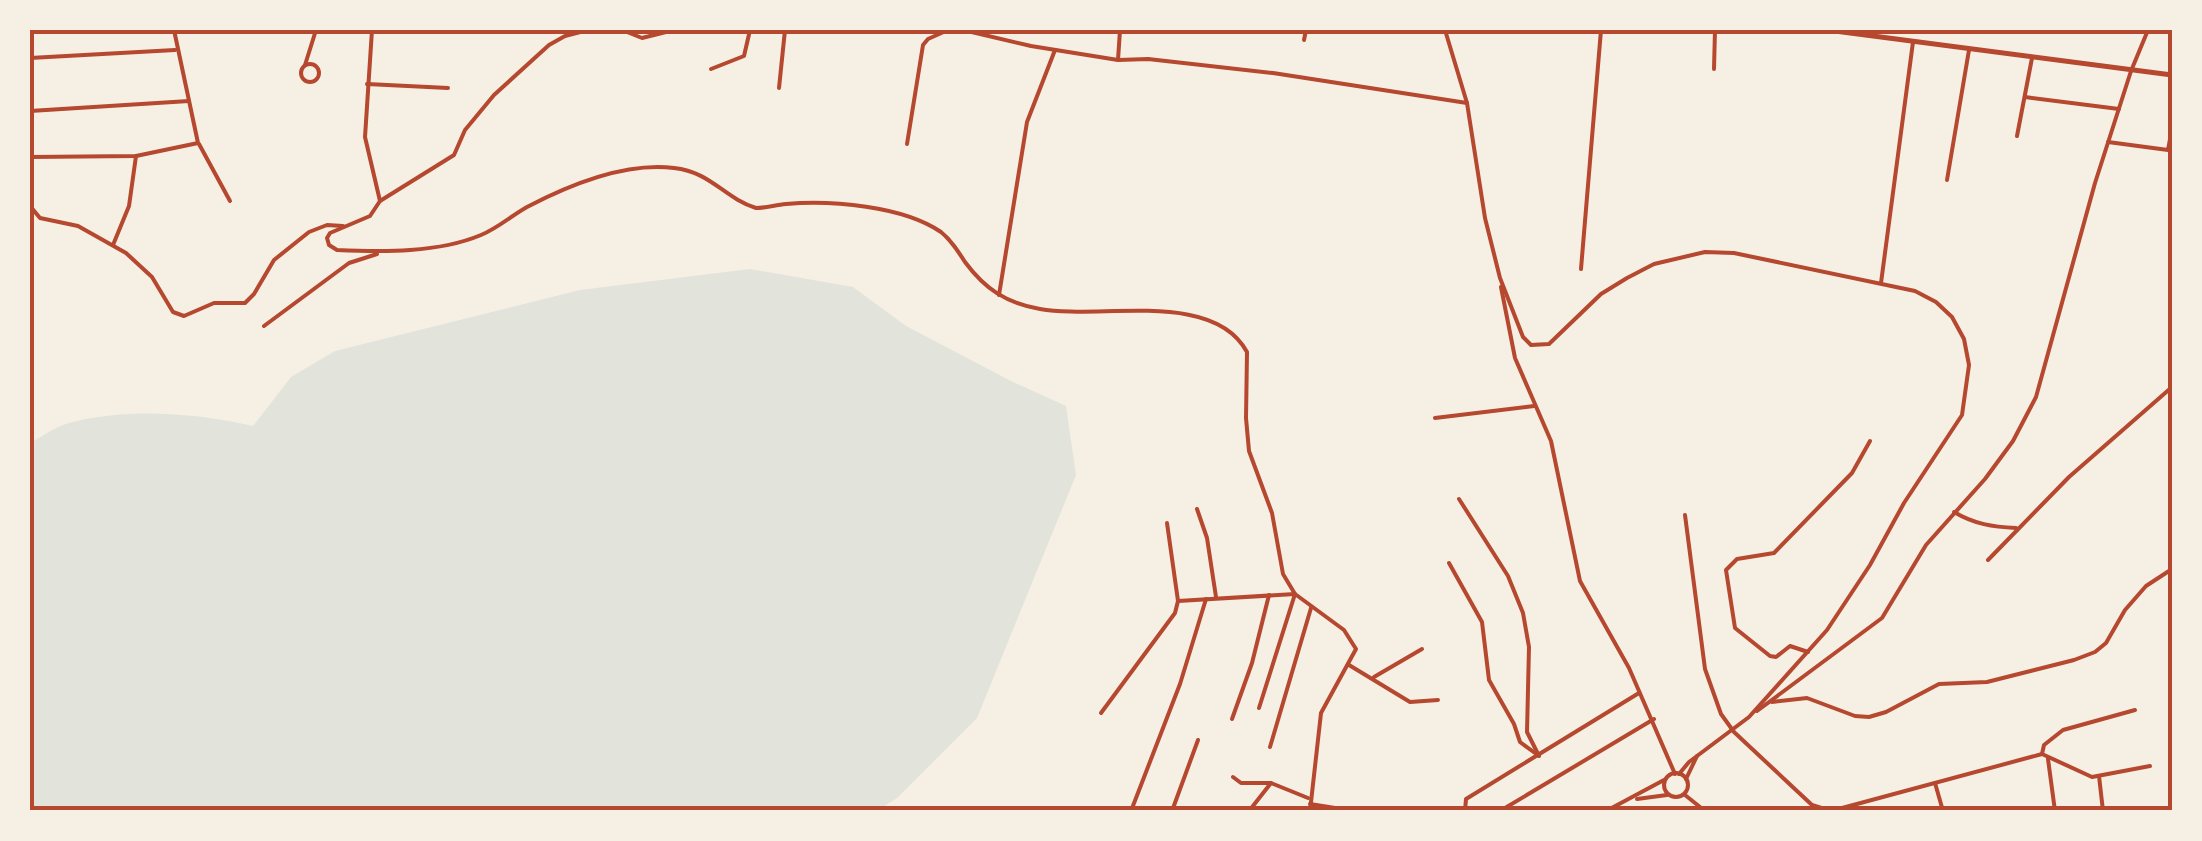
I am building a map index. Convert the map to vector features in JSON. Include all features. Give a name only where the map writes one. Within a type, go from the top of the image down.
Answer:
[{"type":"street","points":[[174,30],[198,143],[230,201]]},
{"type":"street","points":[[305,65],[316,30]]},
{"type":"street","points":[[372,30],[365,137],[380,201]]},
{"type":"street","points":[[588,30],[549,46],[484,104],[464,130],[454,155],[380,201],[370,216],[330,234],[329,245],[337,250],[384,251],[466,240],[495,229],[527,207],[601,177],[658,166],[710,178],[756,208],[786,204],[856,206],[909,216],[946,237],[978,280],[999,295],[1043,310],[1178,312],[1197,316],[1232,333],[1243,344],[1250,360],[1246,402],[1249,451],[1272,513],[1283,574],[1295,594],[1335,622],[1354,642],[1354,656],[1332,686],[1321,712],[1310,804]]},
{"type":"street","points":[[622,30],[642,38],[674,30]]},
{"type":"street","points":[[633,30],[642,38]]},
{"type":"street","points":[[711,69],[744,56],[750,30]]},
{"type":"street","points":[[780,88],[785,30]]},
{"type":"street","points":[[907,144],[923,45],[948,30]]},
{"type":"street","points":[[963,30],[1118,60],[1148,59],[1286,74],[1467,103]]},
{"type":"street","points":[[1118,60],[1120,30]]},
{"type":"street","points":[[1304,40],[1306,30]]},
{"type":"street","points":[[1445,30],[1467,103],[1508,336],[1551,441],[1580,582],[1654,719],[1677,774],[1686,779]]},
{"type":"street","points":[[1581,268],[1602,30]]},
{"type":"street","points":[[1714,69],[1715,30]]},
{"type":"street","points":[[1826,30],[2172,75]]},
{"type":"street","points":[[1749,717],[1882,618],[1926,546],[2013,442],[2036,396],[2108,142],[2148,30]]},
{"type":"street","points":[[1882,283],[1913,42]]},
{"type":"street","points":[[30,58],[176,50]]},
{"type":"street","points":[[999,295],[1027,122],[1055,50]]},
{"type":"street","points":[[1946,180],[1969,50]]},
{"type":"street","points":[[2018,136],[2032,58]]},
{"type":"street","points":[[368,84],[448,88]]},
{"type":"street","points":[[2025,97],[2119,109]]},
{"type":"street","points":[[30,111],[189,101]]},
{"type":"street","points":[[2108,142],[2168,150],[2172,128]]},
{"type":"street","points":[[30,157],[136,156],[198,143]]},
{"type":"street","points":[[113,245],[129,206],[136,156]]},
{"type":"street","points":[[30,206],[40,218],[78,226],[113,245],[152,277],[173,312],[184,316],[214,304],[245,302],[274,260],[309,232],[327,226],[346,226]]},
{"type":"street","points":[[264,326],[349,263],[384,251]]},
{"type":"street","points":[[1500,278],[1530,346],[1549,344],[1601,294],[1627,278],[1680,256],[1705,252],[1734,253],[1915,291],[1936,302],[1952,317],[1966,352],[1967,396],[1962,414],[1827,630],[1734,732],[1677,774],[1606,811]]},
{"type":"street","points":[[1988,560],[2069,477],[2172,388]]},
{"type":"street","points":[[1434,418],[1536,406]]},
{"type":"street","points":[[1808,652],[1790,646],[1776,657],[1770,656],[1739,632],[1734,624],[1726,570],[1737,558],[1774,553],[1852,474],[1870,441]]},
{"type":"street","points":[[1459,499],[1508,576],[1523,613],[1529,647],[1527,732],[1539,756]]},
{"type":"street","points":[[1198,509],[1207,538],[1216,598]]},
{"type":"street","points":[[1954,512],[1993,527],[2019,528]]},
{"type":"street","points":[[1685,514],[1707,681],[1721,714],[1734,732],[1823,811],[2045,757],[2078,772],[2099,776],[2150,766]]},
{"type":"street","points":[[1101,713],[1175,613],[1178,600],[1167,523]]},
{"type":"street","points":[[1450,563],[1482,622],[1489,680],[1520,742],[1539,756]]},
{"type":"street","points":[[1770,702],[1807,698],[1855,716],[1869,717],[1939,684],[1987,682],[2074,660],[2106,643],[2125,610],[2146,586],[2172,569]]},
{"type":"street","points":[[1178,600],[1295,594]]},
{"type":"street","points":[[1259,708],[1295,594]]},
{"type":"street","points":[[1232,719],[1269,595]]},
{"type":"street","points":[[1131,811],[1180,684],[1206,599]]},
{"type":"street","points":[[1270,747],[1311,607]]},
{"type":"street","points":[[1372,678],[1422,649]]},
{"type":"street","points":[[1349,664],[1410,702],[1438,700]]},
{"type":"street","points":[[1465,811],[1466,799],[1640,692]]},
{"type":"street","points":[[2055,811],[2044,745],[2063,730],[2135,710]]},
{"type":"street","points":[[1500,811],[1654,719]]},
{"type":"street","points":[[1172,811],[1198,740]]},
{"type":"street","points":[[1684,794],[1697,756]]},
{"type":"street","points":[[2099,776],[2103,811]]},
{"type":"street","points":[[1234,777],[1241,782],[1270,782],[1310,804],[1354,811]]},
{"type":"street","points":[[1667,778],[1665,787],[1669,794]]},
{"type":"street","points":[[1250,811],[1270,782]]},
{"type":"street","points":[[1934,783],[1943,811]]},
{"type":"street","points":[[1632,800],[1684,794],[1705,811]]},
{"type":"shaded area","points":[[750,269],[853,287],[906,326],[1066,406],[1076,475],[977,718],[897,798],[877,811],[30,811],[30,443],[67,423],[118,415],[186,415],[253,426],[291,377],[335,351],[580,290]]}]
